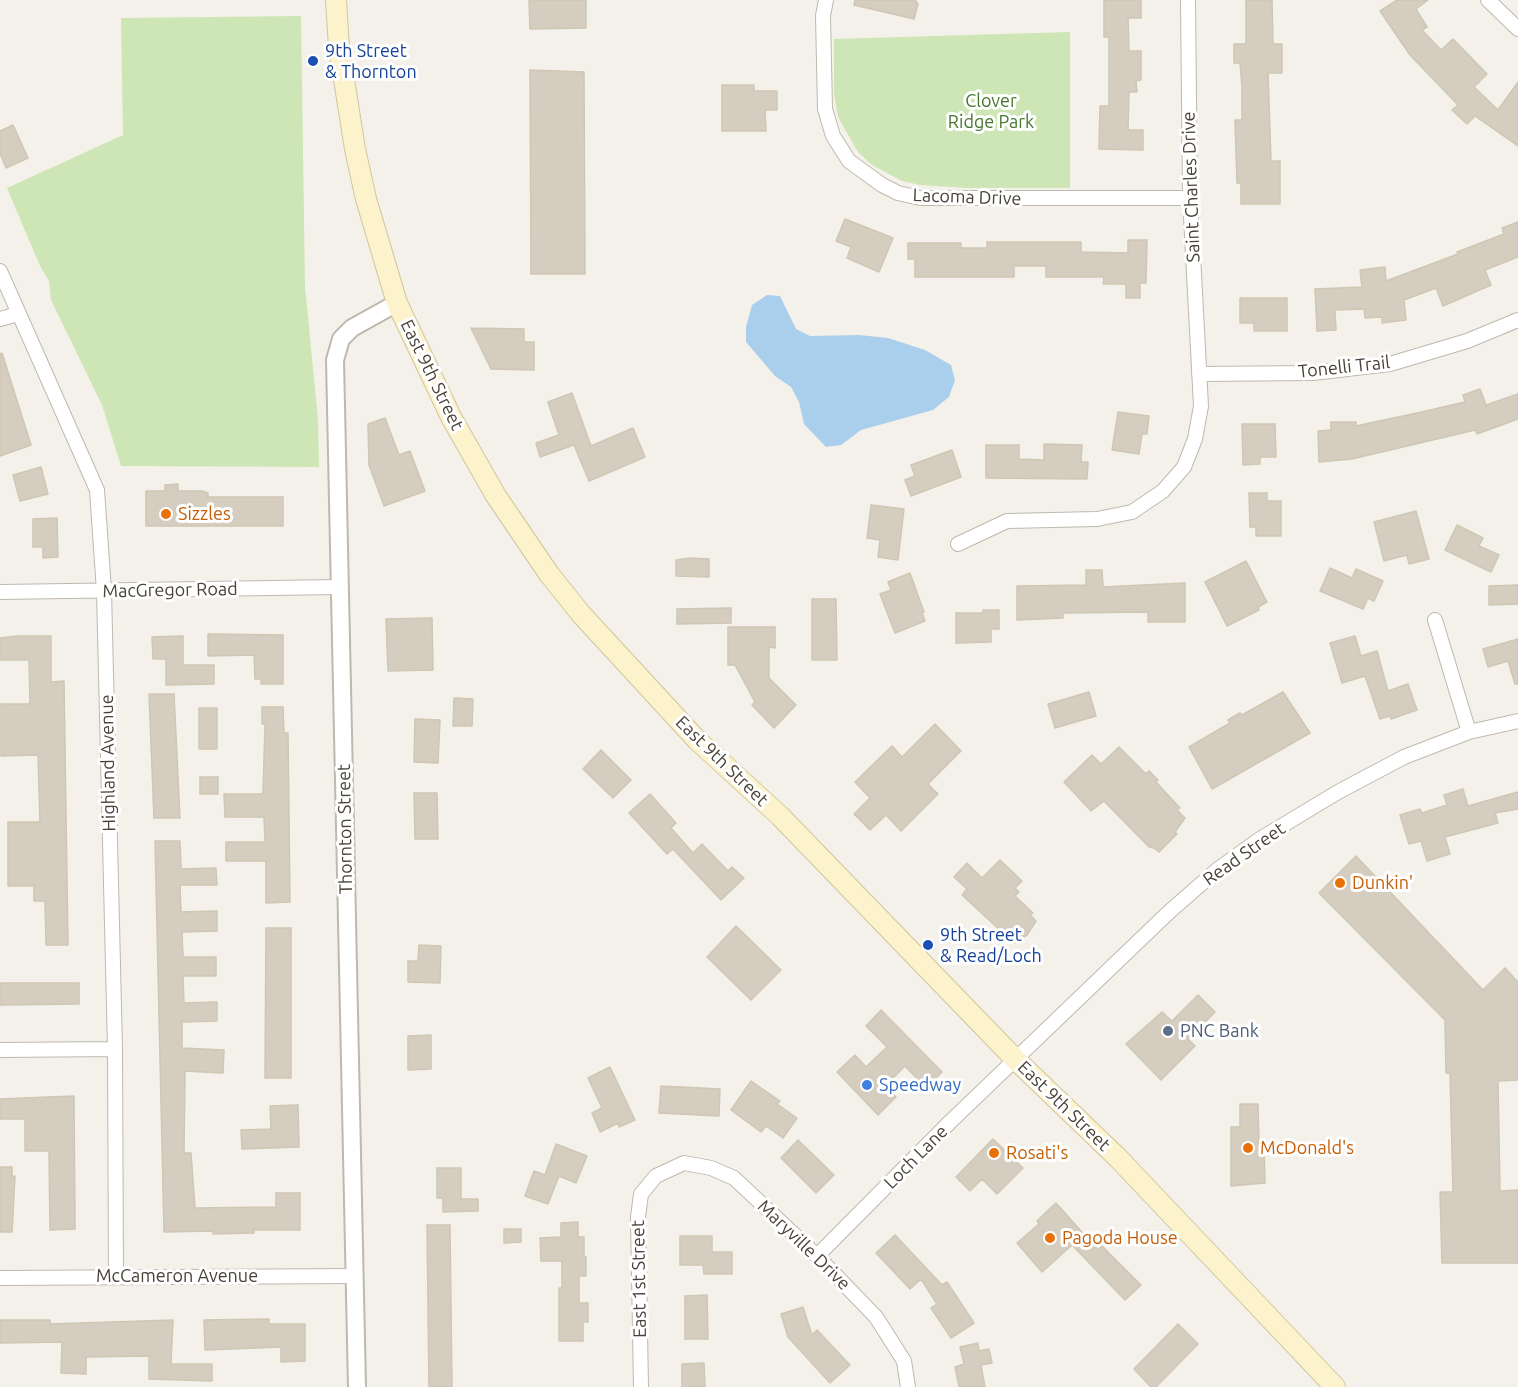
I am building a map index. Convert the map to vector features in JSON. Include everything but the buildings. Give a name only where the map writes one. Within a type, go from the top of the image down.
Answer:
[{"type":"main road","name":"East 9th Street","points":[[336,0],[339,48],[355,149],[366,199],[397,303],[451,417],[496,496],[549,574],[573,604],[697,740],[780,816],[1016,1060],[1118,1158],[1335,1387]]},
{"type":"street","name":"Lacoma Drive","points":[[826,0],[823,16],[823,73],[828,118],[834,136],[849,161],[882,185],[898,193],[920,198],[1190,198]]},
{"type":"street","name":"Saint Charles Drive","points":[[958,544],[1008,521],[1097,519],[1132,512],[1163,491],[1184,467],[1195,439],[1201,406],[1190,198],[1188,0]]},
{"type":"street","points":[[1488,0],[1518,29]]},
{"type":"street","name":"Highland Avenue","points":[[0,270],[97,490],[104,591],[115,1049],[116,1276]]},
{"type":"street","name":"Thornton Street","points":[[357,1387],[339,587],[337,348],[352,328],[397,303]]},
{"type":"street","points":[[0,319],[18,314]]},
{"type":"street","name":"Tonelli Trail","points":[[1199,374],[1313,373],[1390,364],[1467,341],[1518,320]]},
{"type":"street","name":"MacGregor Road","points":[[0,592],[339,587]]},
{"type":"street","points":[[1436,620],[1469,732]]},
{"type":"street","name":"Read Street","points":[[1016,1060],[1169,912],[1234,858],[1351,785],[1404,757],[1469,732],[1518,721]]},
{"type":"street","points":[[0,1050],[115,1049]]},
{"type":"street","name":"Loch Lane","points":[[818,1256],[927,1144],[1016,1060]]},
{"type":"street","name":"Maryville Drive","points":[[656,1176],[684,1163],[711,1168],[734,1178],[818,1256],[876,1317],[904,1361],[908,1387]]},
{"type":"street","name":"East 1st Street","points":[[641,1387],[638,1217],[641,1194],[656,1176]]},
{"type":"street","name":"McCameron Avenue","points":[[0,1278],[355,1276]]},
{"type":"green space","points":[[301,16],[305,286],[318,420],[319,467],[121,466],[102,405],[51,300],[49,281],[40,266],[7,188],[123,135],[121,18]]},
{"type":"green space","name":"Clover Ridge Park","points":[[1070,32],[1070,188],[967,188],[920,185],[902,181],[872,165],[858,152],[838,117],[834,94],[834,39]]},
{"type":"water","points":[[767,295],[780,296],[796,329],[810,336],[859,335],[888,338],[925,350],[951,365],[955,380],[949,397],[933,410],[861,430],[841,445],[826,447],[804,424],[799,402],[791,387],[775,376],[746,342],[746,327],[752,305]]},
{"type":"place","name":"9th Street & Thornton","points":[[313,61]]},
{"type":"place","name":"Sizzles","points":[[166,514]]},
{"type":"place","name":"Dunkin'","points":[[1340,883]]},
{"type":"place","name":"9th Street & Read/Loch","points":[[928,945]]},
{"type":"place","name":"PNC Bank","points":[[1168,1031]]},
{"type":"place","name":"Speedway","points":[[867,1085]]},
{"type":"place","name":"McDonald's","points":[[1248,1148]]},
{"type":"place","name":"Rosati's","points":[[994,1153]]},
{"type":"place","name":"Pagoda House","points":[[1050,1238]]}]
